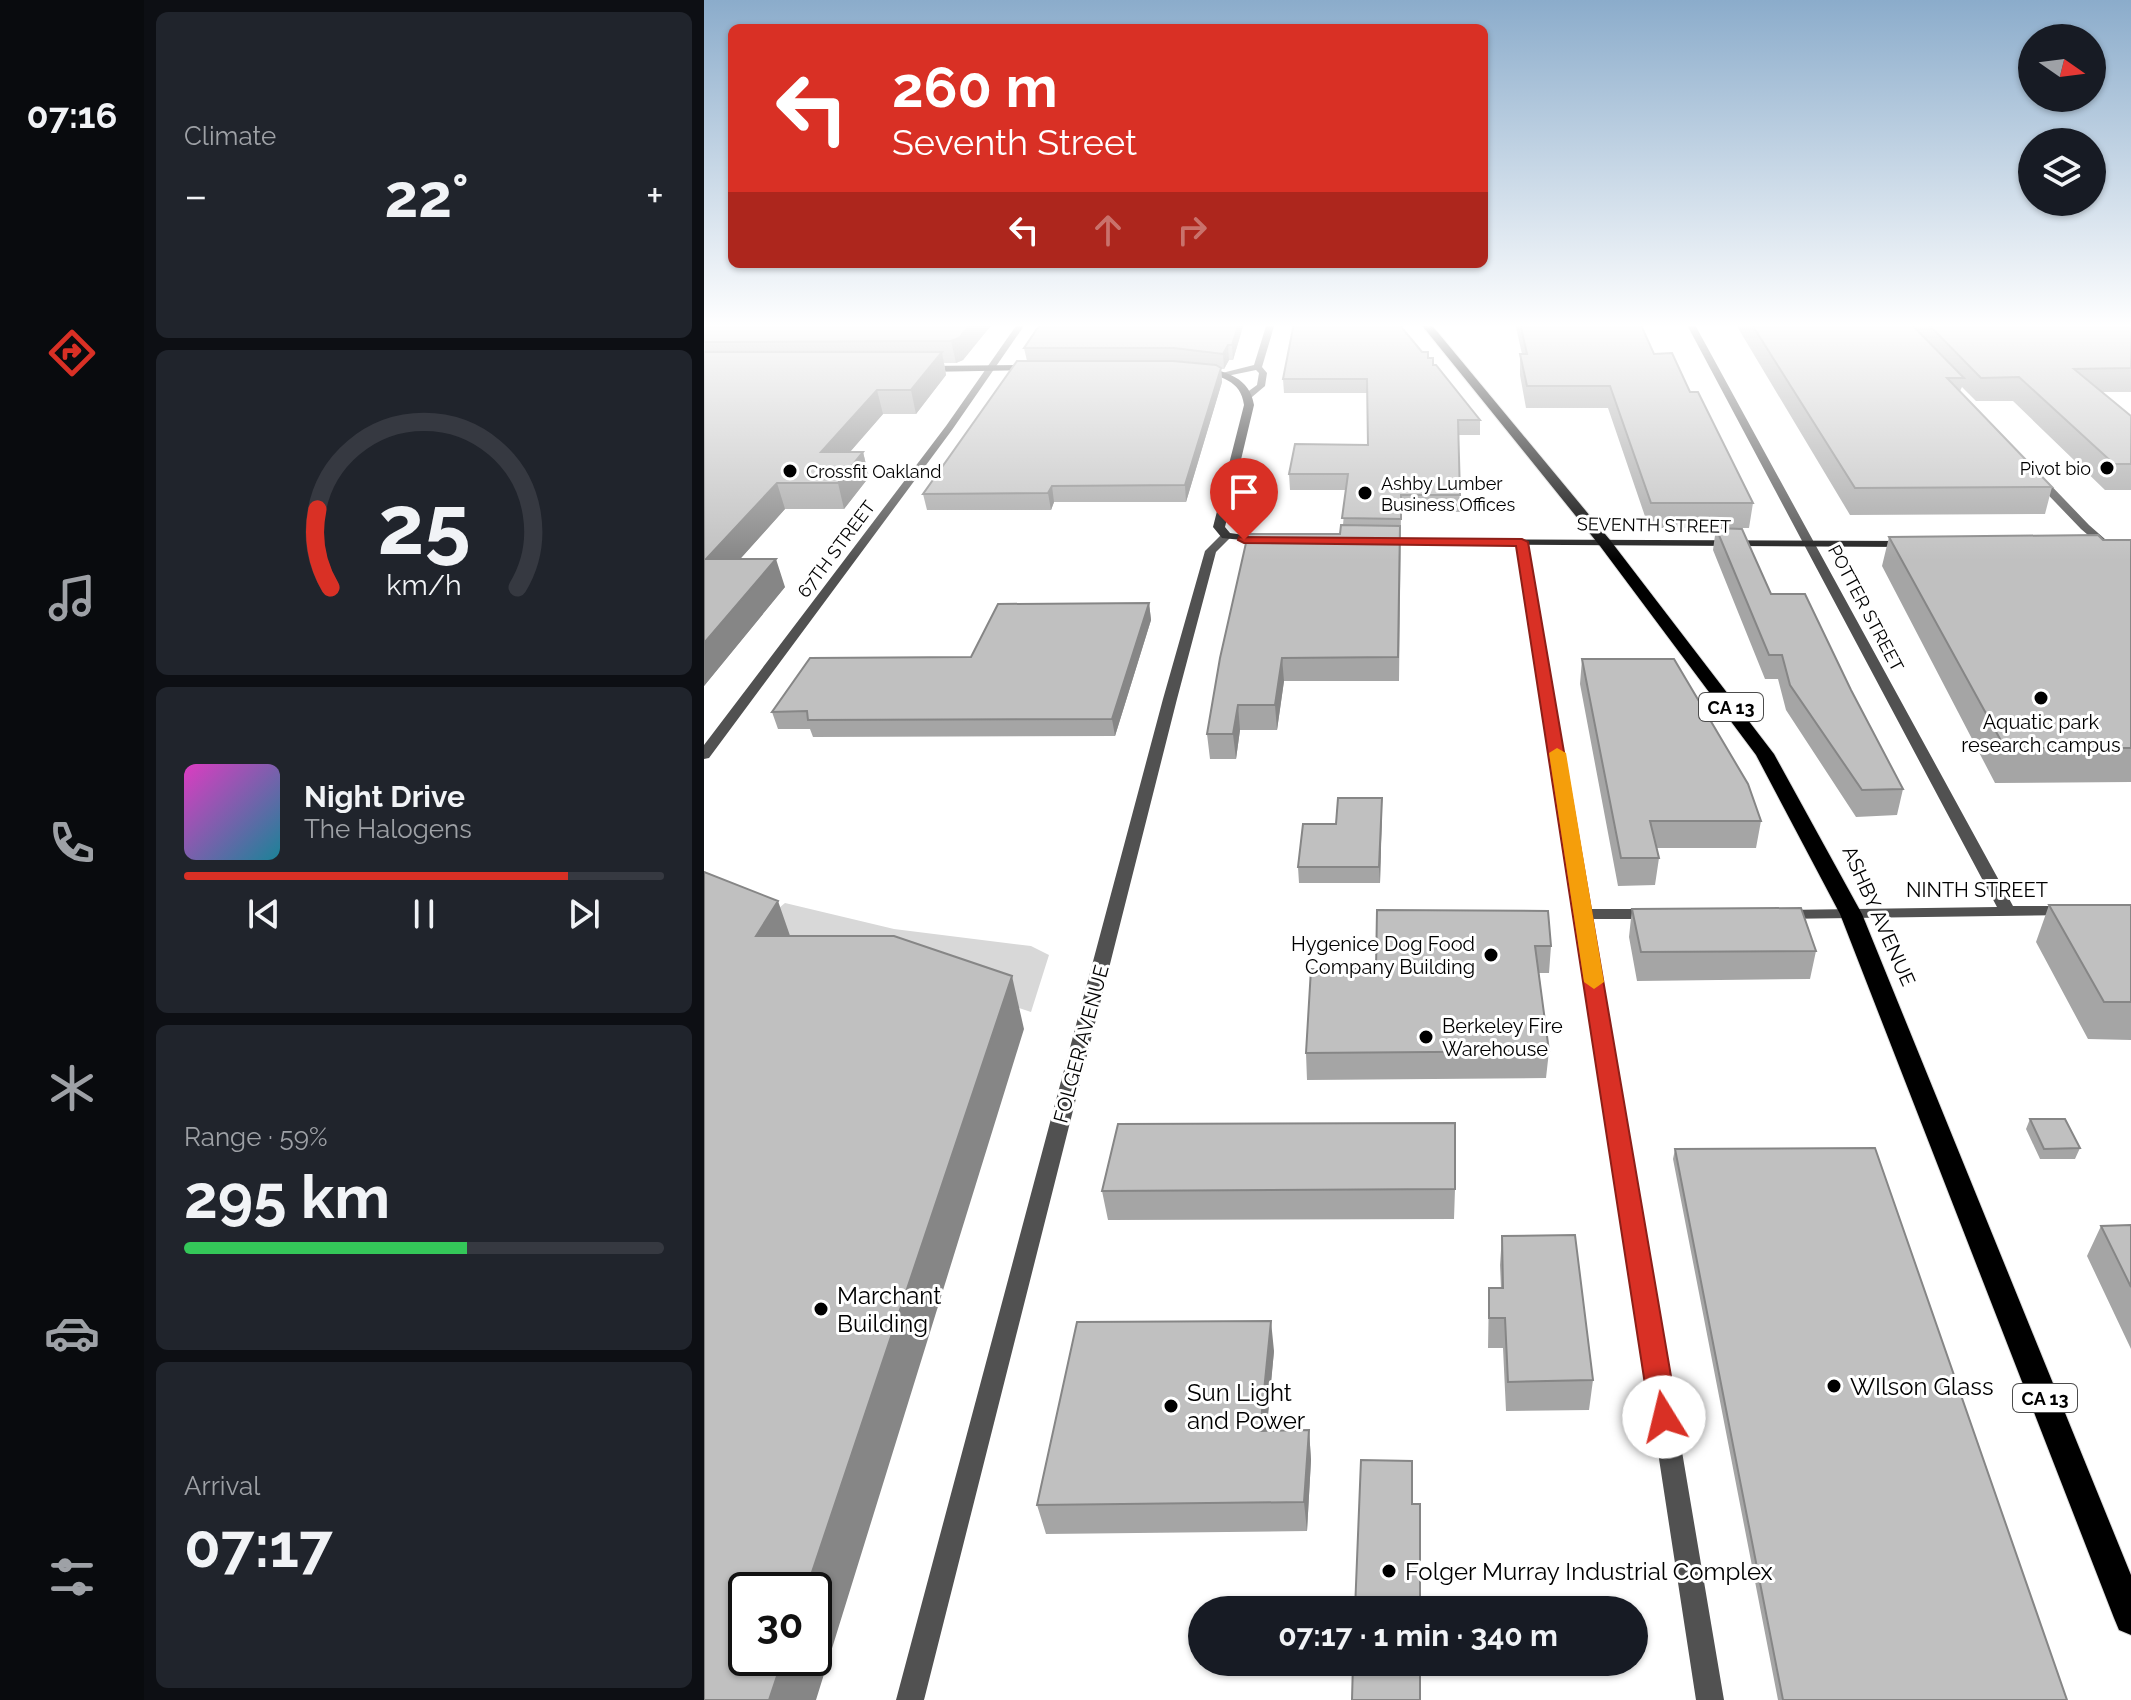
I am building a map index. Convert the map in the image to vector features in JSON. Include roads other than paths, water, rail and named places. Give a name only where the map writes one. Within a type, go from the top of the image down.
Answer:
[{"type":"main road","name":"ASHBY AVENUE","points":[[1490,402],[1605,543],[1765,754],[1851,914],[2131,1618]]},
{"type":"street","name":"67TH STREET","points":[[704,755],[966,402]]},
{"type":"street","points":[[1249,402],[1220,523],[1226,536],[1275,542]]},
{"type":"street","name":"POTTER STREET","points":[[1733,402],[2008,912]]},
{"type":"street","points":[[2026,465],[2131,568]]},
{"type":"street","name":"FOLGER AVENUE","points":[[910,1700],[1170,699],[1211,551],[1226,536]]},
{"type":"street","name":"SEVENTH STREET","points":[[1369,542],[1929,544]]},
{"type":"street","points":[[1522,542],[1710,1700]]},
{"type":"street","points":[[2088,543],[2125,542]]},
{"type":"street","name":"NINTH STREET","points":[[1760,915],[2090,911]]},
{"type":"street","points":[[1583,914],[1665,914]]},
{"type":"place","name":"Pivot bio","points":[[2107,468]]},
{"type":"place","name":"Crossfit Oakland","points":[[790,471]]},
{"type":"place","name":"Ashby Lumber Business Offices","points":[[1365,493]]},
{"type":"place","name":"Aquatic park research campus","points":[[2041,698]]},
{"type":"place","name":"Hygenice Dog Food Company Building","points":[[1491,955]]},
{"type":"place","name":"Berkeley Fire Warehouse","points":[[1426,1037]]},
{"type":"place","name":"Marchant Building","points":[[821,1309]]},
{"type":"place","name":"WIlson Glass","points":[[1834,1386]]},
{"type":"place","name":"Sun Light and Power","points":[[1171,1406]]},
{"type":"place","name":"Folger Murray Industrial Complex","points":[[1389,1571]]}]
